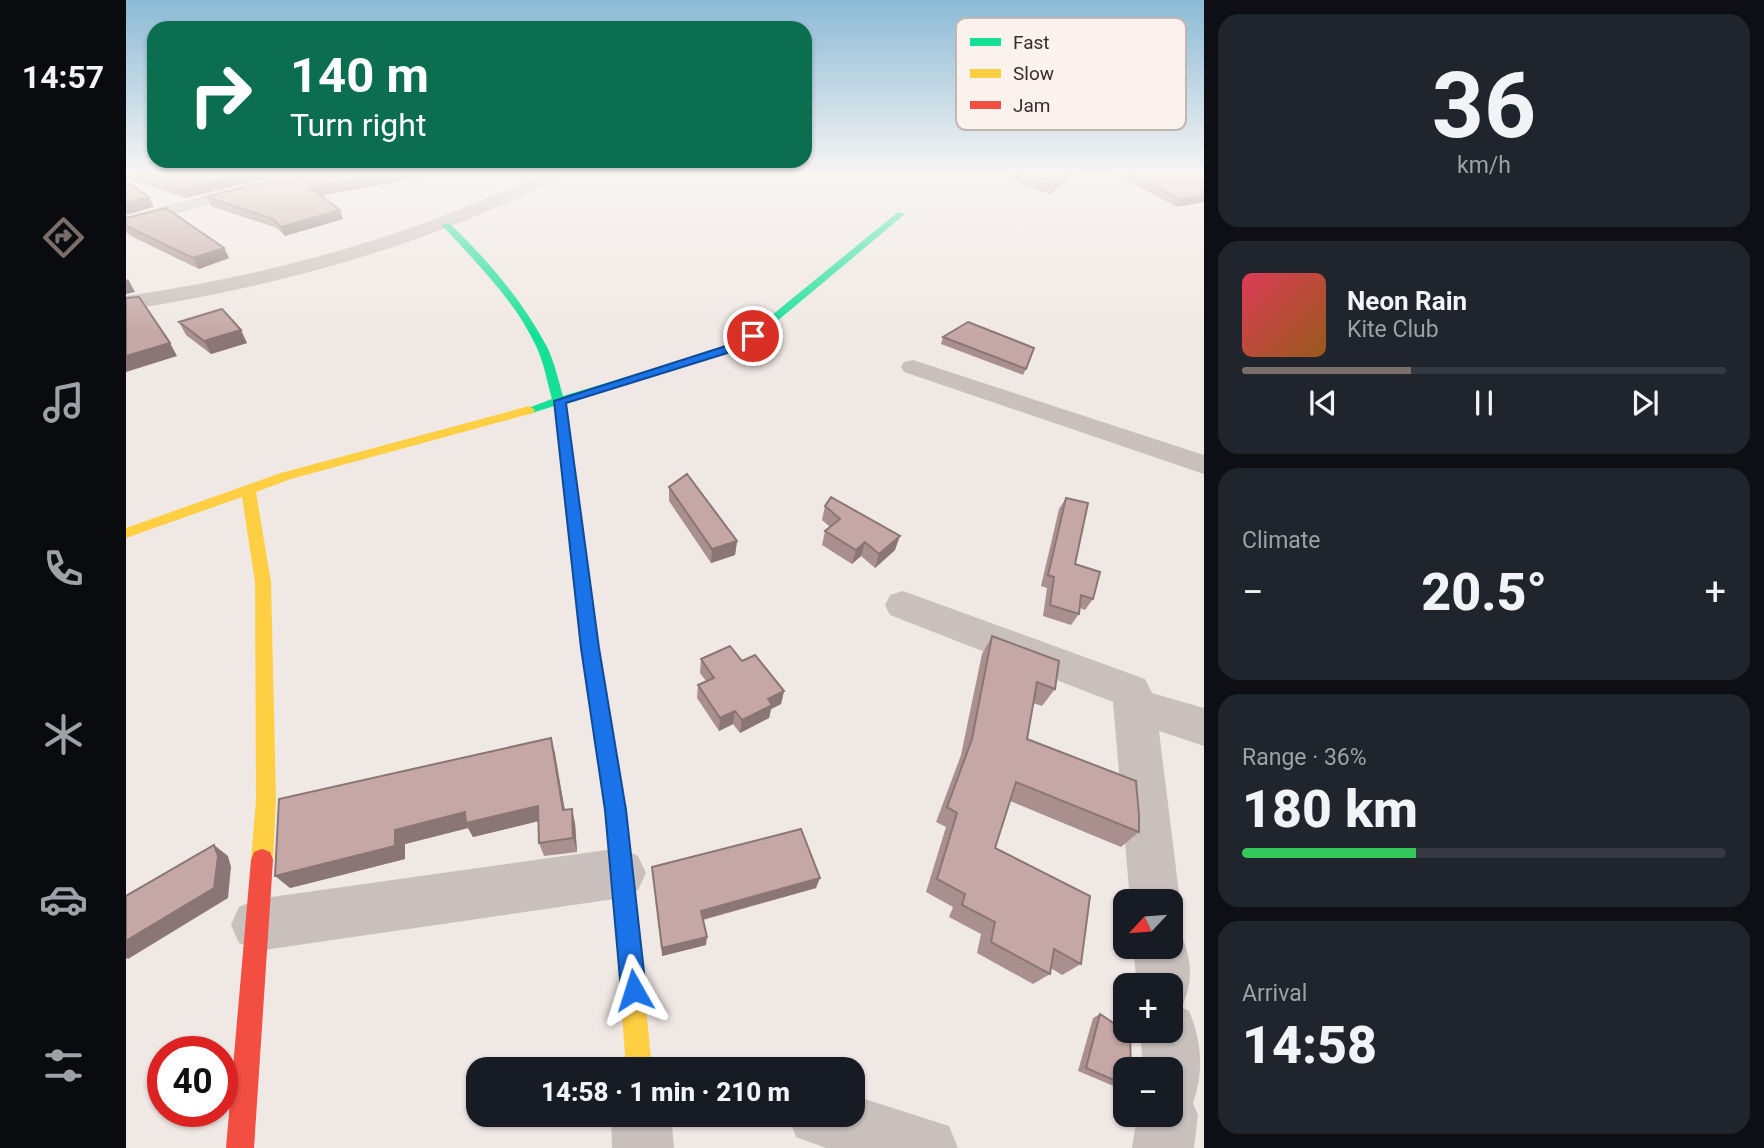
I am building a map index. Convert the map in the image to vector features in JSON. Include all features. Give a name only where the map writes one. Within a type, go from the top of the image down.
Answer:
[{"type":"street","points":[[126,303],[229,286],[285,273],[441,227]]},
{"type":"street","points":[[448,227],[472,250],[508,293],[542,347],[560,401],[644,1057]]},
{"type":"street","points":[[126,533],[178,511],[349,456],[560,401],[733,348],[753,336],[886,227]]},
{"type":"street","points":[[913,367],[1204,465]]},
{"type":"street","points":[[240,1148],[267,800],[263,582],[248,488]]},
{"type":"street","points":[[903,606],[1131,691],[1135,706],[1155,889]]},
{"type":"street","points":[[1135,706],[1204,727]]},
{"type":"street","points":[[257,925],[621,873]]},
{"type":"street","points":[[643,1148],[644,1127]]},
{"type":"street","points":[[858,1127],[927,1148]]},
{"type":"street","points":[[1163,1148],[1166,1127]]},
{"type":"building","points":[[127,227],[193,227],[224,248],[193,258]]},
{"type":"building","points":[[139,297],[170,343],[126,356],[126,298]]},
{"type":"building","points":[[222,309],[241,330],[204,341],[179,322]]},
{"type":"building","points":[[968,322],[1034,348],[1026,369],[943,337]]},
{"type":"building","points":[[687,474],[737,541],[712,549],[669,487]]},
{"type":"building","points":[[831,497],[900,536],[879,554],[865,542],[856,550],[825,531],[840,519],[825,506]]},
{"type":"building","points":[[1066,498],[1088,503],[1075,564],[1100,572],[1093,599],[1081,595],[1079,614],[1050,605],[1054,577],[1048,575]]},
{"type":"building","points":[[992,636],[1059,661],[1055,689],[1037,682],[1027,739],[1136,781],[1139,832],[1016,782],[995,848],[1090,896],[1081,964],[1054,949],[1050,974],[991,942],[995,922],[962,905],[965,894],[937,879],[957,813],[947,807],[972,739]]},
{"type":"building","points":[[730,646],[742,661],[755,655],[784,691],[768,699],[772,705],[742,720],[735,711],[720,718],[698,685],[714,678],[701,659]]},
{"type":"building","points":[[551,738],[563,810],[572,809],[573,838],[539,843],[538,806],[466,823],[465,812],[395,830],[395,846],[275,876],[279,799]]},
{"type":"building","points":[[801,829],[820,878],[701,911],[707,937],[662,948],[652,867]]},
{"type":"building","points":[[214,845],[218,856],[214,888],[126,941],[126,896]]},
{"type":"building","points":[[1100,1014],[1113,1023],[1113,1043],[1130,1043],[1131,1057],[1113,1057],[1113,1080],[1086,1068]]},
{"type":"traffic: fast","points":[[448,227],[472,250],[508,293],[542,347],[562,411],[590,648],[615,810],[625,904]]},
{"type":"traffic: fast","points":[[529,410],[733,348],[753,336],[886,227]]},
{"type":"traffic: slow","points":[[126,533],[286,476],[529,410]]},
{"type":"traffic: slow","points":[[248,488],[263,582],[266,800],[262,860]]},
{"type":"traffic: slow","points":[[625,904],[638,1057]]},
{"type":"traffic: jam","points":[[240,1148],[262,860]]},
{"type":"route","points":[[634,990],[615,810],[590,648],[560,401],[626,383],[733,348],[753,336]]}]
